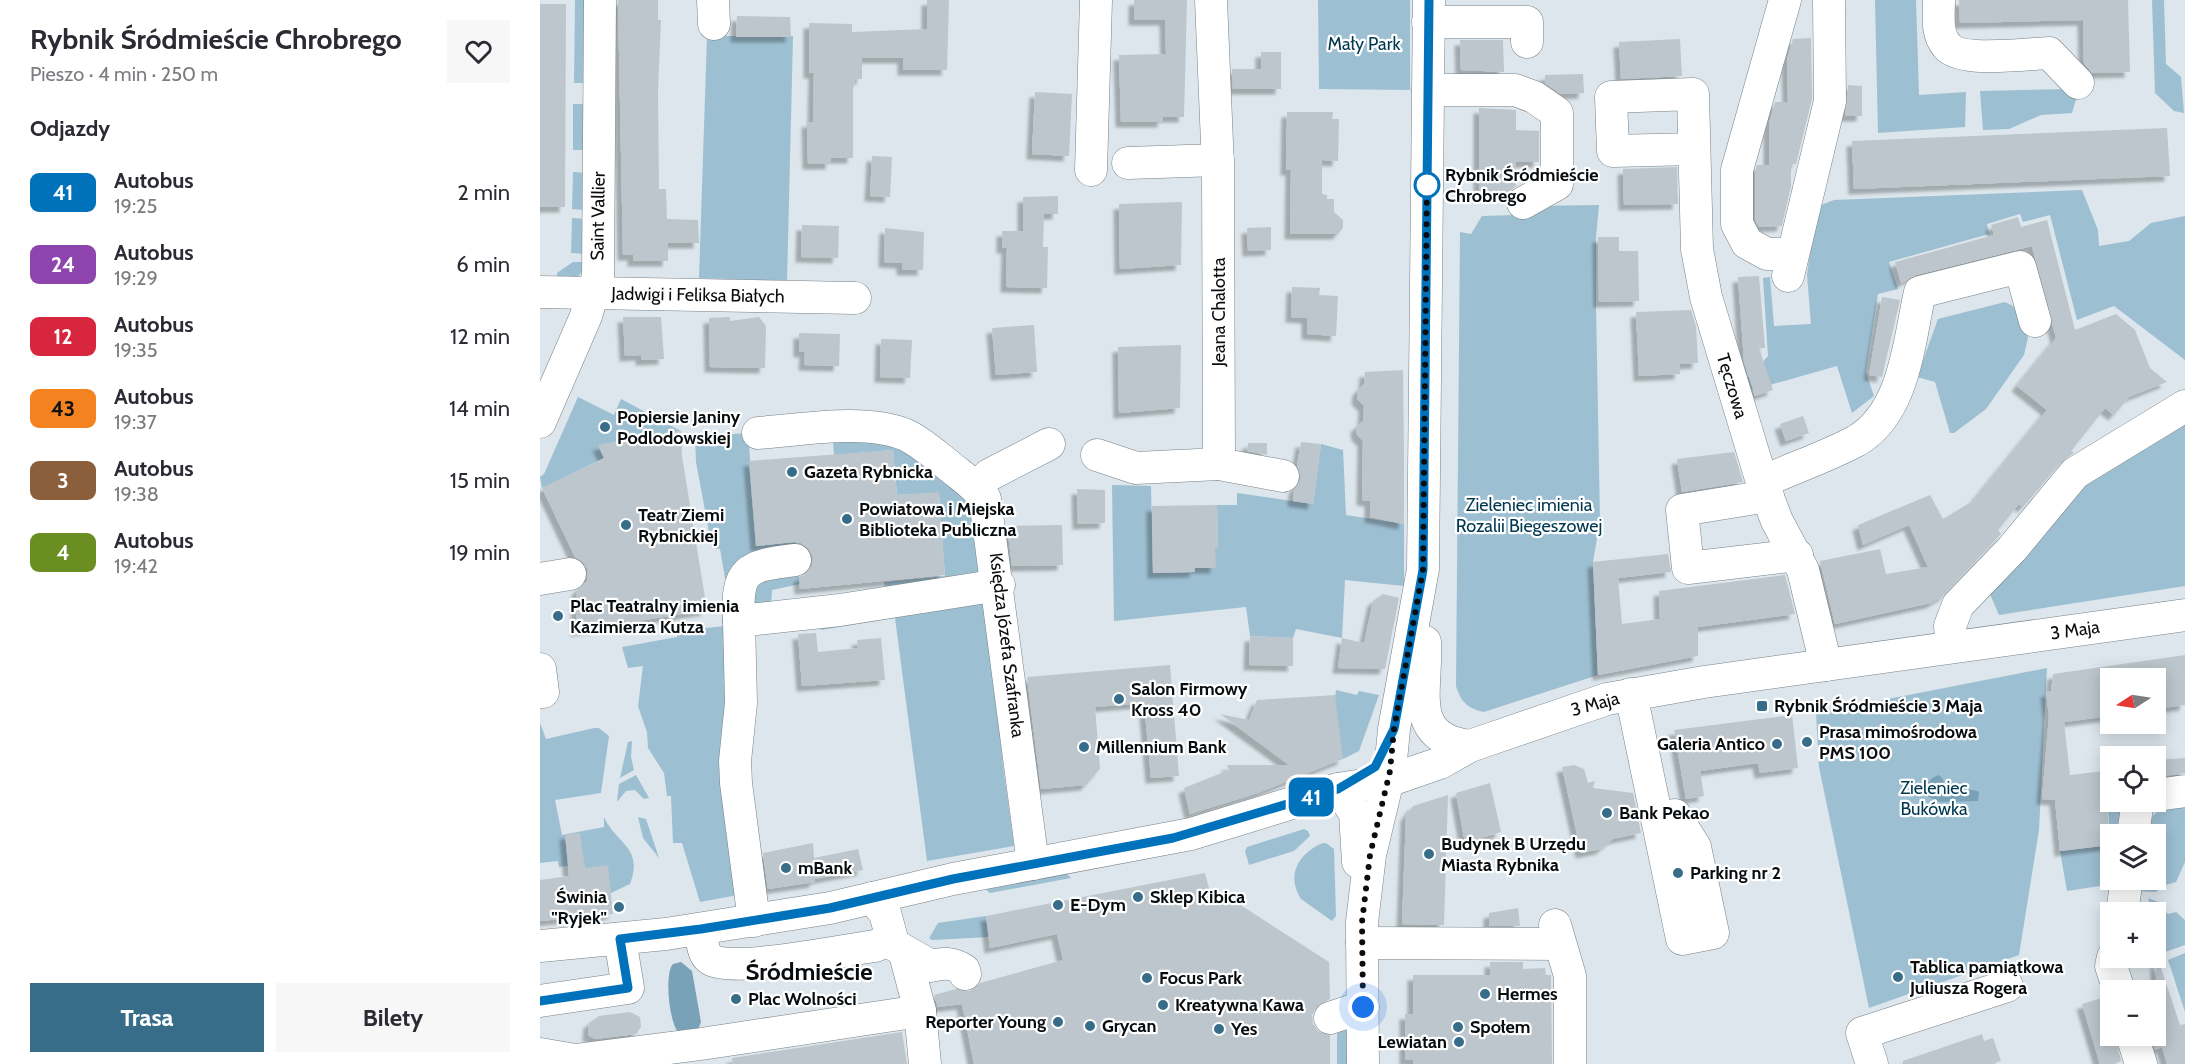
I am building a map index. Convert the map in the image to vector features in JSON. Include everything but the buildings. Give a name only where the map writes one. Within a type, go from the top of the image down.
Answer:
[{"type":"street","name":"Saint Vallier","points":[[540,422],[594,293],[598,258],[600,0]]},
{"type":"street","points":[[1091,170],[1096,0]]},
{"type":"street","name":"Jeana Chalotta","points":[[1211,0],[1218,160],[1219,464]]},
{"type":"street","points":[[1785,0],[1737,170],[1737,224],[1747,243],[1790,265],[1830,101],[1829,0]]},
{"type":"street","points":[[1939,0],[1939,30],[1946,45],[1954,52],[1980,56],[2049,53],[2078,83]]},
{"type":"street","points":[[1470,746],[1443,740],[1427,722],[1421,585],[1425,515],[1429,11],[1527,22],[1527,42]]},
{"type":"street","points":[[1428,90],[1515,90],[1534,97],[1557,113],[1557,184],[1523,203]]},
{"type":"street","name":"Tęczowa","points":[[1694,149],[1613,151],[1611,97],[1693,94],[1701,275],[1765,489],[1778,521],[1803,570],[1826,665]]},
{"type":"street","points":[[1128,163],[1218,160]]},
{"type":"street","points":[[1797,555],[1688,568],[1682,510],[1765,489],[1857,440],[1879,419],[1899,385],[1920,292],[2020,267],[2035,321]]},
{"type":"street","name":"Jadwigi i Feliksa Białych","points":[[540,292],[855,298]]},
{"type":"street","points":[[1952,647],[1950,627],[1958,605],[2012,549],[2075,473],[2185,406]]},
{"type":"street","name":"Księdza Józefa Szafranka","points":[[758,433],[863,426],[883,428],[907,435],[976,487],[988,507],[999,585],[1028,865]]},
{"type":"street","points":[[976,487],[989,475],[1049,444]]},
{"type":"street","points":[[1097,455],[1137,468],[1219,464],[1283,476]]},
{"type":"street","points":[[754,921],[736,783],[735,760],[741,703],[738,592],[746,575],[762,565],[795,560]]},
{"type":"street","points":[[739,621],[817,613],[999,585]]},
{"type":"street","points":[[1363,1064],[1362,943],[1370,855],[1388,781],[1393,754],[1394,729],[1421,585]]},
{"type":"street","name":"3 Maja","points":[[1028,865],[1191,834],[1338,789],[1388,781],[1440,763],[1470,746],[1591,703],[1641,692],[2185,615]]},
{"type":"street","points":[[540,669],[543,692],[540,692]]},
{"type":"street","points":[[1641,692],[1675,815],[1699,936],[1641,692]]},
{"type":"street","points":[[1365,902],[1356,853],[1355,813],[1338,789],[1375,767],[1394,729]]},
{"type":"street","points":[[2166,794],[2185,791]]},
{"type":"street","points":[[540,946],[620,939],[754,921],[1028,865]]},
{"type":"street","points":[[872,898],[885,913],[920,1011],[925,1064]]},
{"type":"street","points":[[701,929],[705,953],[710,959],[738,964],[875,946],[948,946],[960,949],[969,967]]},
{"type":"street","points":[[1362,943],[1557,934],[1569,976],[1570,1064]]},
{"type":"street","points":[[540,1001],[628,988],[620,939]]},
{"type":"street","points":[[1872,1064],[1862,1033],[2007,986]]},
{"type":"street","points":[[1330,1018],[1363,1007]]},
{"type":"street","points":[[540,1054],[575,1060],[688,1055],[920,1011]]},
{"type":"street","points":[[2135,1046],[2141,1064]]},
{"type":"green space","points":[[575,0],[589,0],[588,83],[574,83]]},
{"type":"green space","name":"Mały Park","points":[[1318,0],[1410,0],[1410,90],[1319,89]]},
{"type":"green space","points":[[1875,0],[1916,0],[1919,95],[1966,92],[1965,127],[1878,133]]},
{"type":"green space","points":[[2152,0],[2164,0],[2166,64],[2181,77],[2184,113],[2174,111],[2155,93]]},
{"type":"green space","points":[[707,36],[793,36],[787,281],[699,278]]},
{"type":"green space","points":[[2070,89],[2077,96],[2072,113],[2041,115],[2009,129],[1983,130],[1980,91]]},
{"type":"green space","points":[[573,104],[588,104],[587,150],[573,150]]},
{"type":"green space","points":[[573,172],[586,173],[585,210],[572,209]]},
{"type":"green space","points":[[2082,190],[2098,230],[2099,246],[2129,241],[2151,223],[2185,216],[2185,360],[2114,306],[2077,320],[2050,215],[2023,222],[2020,214],[1987,224],[1989,234],[1889,262],[1898,289],[1878,294],[1866,372],[1874,396],[1852,413],[1837,366],[1752,390],[1748,378],[1768,356],[1763,278],[1770,277],[1774,326],[1811,324],[1807,275],[1816,207],[1834,200]]},
{"type":"green space","name":"Zieleniec imienia Rozalii Biegeszowej","points":[[1599,205],[1596,237],[1596,305],[1600,521],[1593,562],[1598,675],[1484,712],[1466,704],[1456,686],[1460,232],[1471,234],[1482,216],[1517,215],[1532,206]]},
{"type":"green space","points":[[572,218],[587,219],[586,254],[571,253]]},
{"type":"green space","points":[[573,262],[585,262],[582,272],[572,279],[557,281],[557,273]]},
{"type":"green space","points":[[2005,302],[2013,306],[2029,333],[2024,355],[1986,409],[1954,433],[1950,433],[1935,382],[1917,377],[1938,319]]},
{"type":"green space","points":[[578,397],[614,415],[621,399],[681,431],[599,445],[604,458],[542,488],[540,477],[544,474]]},
{"type":"green space","points":[[2185,408],[2185,586],[1999,615],[1989,592],[2072,467]]},
{"type":"green space","points":[[748,433],[757,546],[796,542],[797,553],[726,584],[720,549],[712,548],[696,462],[695,437]]},
{"type":"green space","points":[[877,440],[910,452],[966,496],[977,516],[982,572],[886,596],[884,582],[945,576],[939,493],[897,495],[893,450],[834,455],[833,442]]},
{"type":"green space","points":[[1321,444],[1343,450],[1346,515],[1404,524],[1404,586],[1345,580],[1342,638],[1296,629],[1293,638],[1250,636],[1246,607],[1114,621],[1112,485],[1151,486],[1153,573],[1195,572],[1195,568],[1215,568],[1215,548],[1218,548],[1217,505],[1237,505],[1237,493],[1313,504]]},
{"type":"green space","points":[[798,565],[800,584],[772,590],[771,607],[752,611],[747,589]]},
{"type":"green space","points":[[986,594],[1003,766],[1014,846],[927,861],[895,618],[821,630],[819,619]]},
{"type":"green space","points":[[725,626],[738,895],[700,902],[682,843],[673,843],[671,796],[667,796],[664,773],[648,748],[647,732],[638,706],[643,666],[628,668],[622,647],[677,637],[678,631]]},
{"type":"green space","name":"Zieleniec Bukówka","points":[[2047,668],[2039,830],[2019,955],[1869,1008],[1819,767],[1816,713]]},
{"type":"green space","points":[[1336,690],[1357,695],[1359,691],[1379,695],[1359,751],[1343,759],[1333,714]]},
{"type":"green space","points":[[540,723],[546,739],[594,728],[599,728],[609,736],[601,793],[555,800],[562,835],[604,827],[604,817],[631,854],[634,862],[630,884],[611,893],[585,873],[584,864],[559,867],[558,861],[540,863]]},
{"type":"green space","points":[[632,741],[631,757],[634,770],[620,778],[628,742]]},
{"type":"green space","points":[[636,775],[649,798],[644,799],[635,790],[626,791],[617,802],[619,784]]},
{"type":"green space","points":[[2185,800],[2185,862],[2176,882],[2166,885],[2166,824],[2148,824],[2154,814],[2166,812],[2166,806]]},
{"type":"green space","points":[[2108,812],[2124,812],[2125,824],[2109,824]]},
{"type":"green space","points":[[638,817],[646,819],[659,858],[643,838]]},
{"type":"green space","points":[[1304,829],[1310,836],[1294,851],[1249,865],[1245,851],[1247,847]]},
{"type":"green space","points":[[1326,843],[1334,849],[1336,916],[1332,921],[1301,899],[1294,879],[1299,861],[1309,851]]},
{"type":"green space","points":[[2100,846],[2100,886],[2067,891],[2060,851]]},
{"type":"green space","points":[[1066,873],[1071,878],[990,893],[983,887]]},
{"type":"green space","points":[[2136,890],[2158,890],[2156,892]]},
{"type":"green space","points":[[2166,912],[2168,914],[2176,912],[2185,920],[2185,945],[2166,952]]},
{"type":"green space","points":[[986,916],[989,937],[932,940],[929,938],[938,923]]},
{"type":"green space","points":[[2185,953],[2185,1012],[2168,960]]},
{"type":"green space","points":[[1352,1022],[1353,1064],[1337,1064],[1337,1029]]},
{"type":"shaded area","points":[[1939,775],[1943,779],[1946,797],[1975,790],[1979,792],[1978,801],[1940,802],[1927,796],[1926,786],[1932,778]]},
{"type":"shaded area","points":[[681,962],[692,971],[701,1022],[697,1032],[679,1033],[670,1010],[668,987],[670,969],[673,964]]},
{"type":"bus line","name":"41","points":[[540,1001],[628,988],[620,939],[701,929],[830,908],[953,879],[1173,838],[1232,823],[1338,789],[1375,767],[1394,729],[1423,570],[1429,0]]},
{"type":"place","name":"Rybnik Śródmieście Chrobrego","points":[[1427,185]]},
{"type":"place","name":"Popiersie Janiny Podlodowskiej","points":[[605,427]]},
{"type":"place","name":"Gazeta Rybnicka","points":[[792,472]]},
{"type":"place","name":"Powiatowa i Miejska Biblioteka Publiczna","points":[[847,519]]},
{"type":"place","name":"Teatr Ziemi Rybnickiej","points":[[626,525]]},
{"type":"place","name":"Plac Teatralny imienia Kazimierza Kutza","points":[[558,616]]},
{"type":"place","name":"Salon Firmowy Kross 40","points":[[1119,699]]},
{"type":"place","name":"Rybnik Śródmieście 3 Maja","points":[[1762,706]]},
{"type":"place","name":"Prasa mimośrodowa PMS 100","points":[[1807,742]]},
{"type":"place","name":"Galeria Antico","points":[[1777,744]]},
{"type":"place","name":"Millennium Bank","points":[[1084,747]]},
{"type":"place","name":"Bank Pekao","points":[[1607,813]]},
{"type":"place","name":"Budynek B Urzędu Miasta Rybnika","points":[[1429,854]]},
{"type":"place","name":"mBank","points":[[786,868]]},
{"type":"place","name":"Parking nr 2","points":[[1678,873]]},
{"type":"place","name":"Sklep Kibica","points":[[1138,897]]},
{"type":"place","name":"E-Dym","points":[[1058,905]]},
{"type":"place","name":"Świnia \"Ryjek\"","points":[[619,907]]},
{"type":"place","name":"Tablica pamiątkowa Juliusza Rogera","points":[[1898,977]]},
{"type":"place","name":"Focus Park","points":[[1147,978]]},
{"type":"place","name":"Hermes","points":[[1485,994]]},
{"type":"place","name":"Plac Wolności","points":[[736,999]]},
{"type":"place","name":"Kreatywna Kawa","points":[[1163,1005]]},
{"type":"place","name":"Reporter Young","points":[[1058,1022]]},
{"type":"place","name":"Grycan","points":[[1090,1026]]},
{"type":"place","name":"Społem","points":[[1458,1027]]},
{"type":"place","name":"Yes","points":[[1219,1029]]},
{"type":"place","name":"Lewiatan","points":[[1459,1042]]},
{"type":"district","name":"Śródmieście","points":[[809,971]]},
{"type":"route","points":[[1363,1007],[1362,922],[1370,855],[1390,771],[1394,729],[1423,570],[1427,181],[1427,185]]}]
